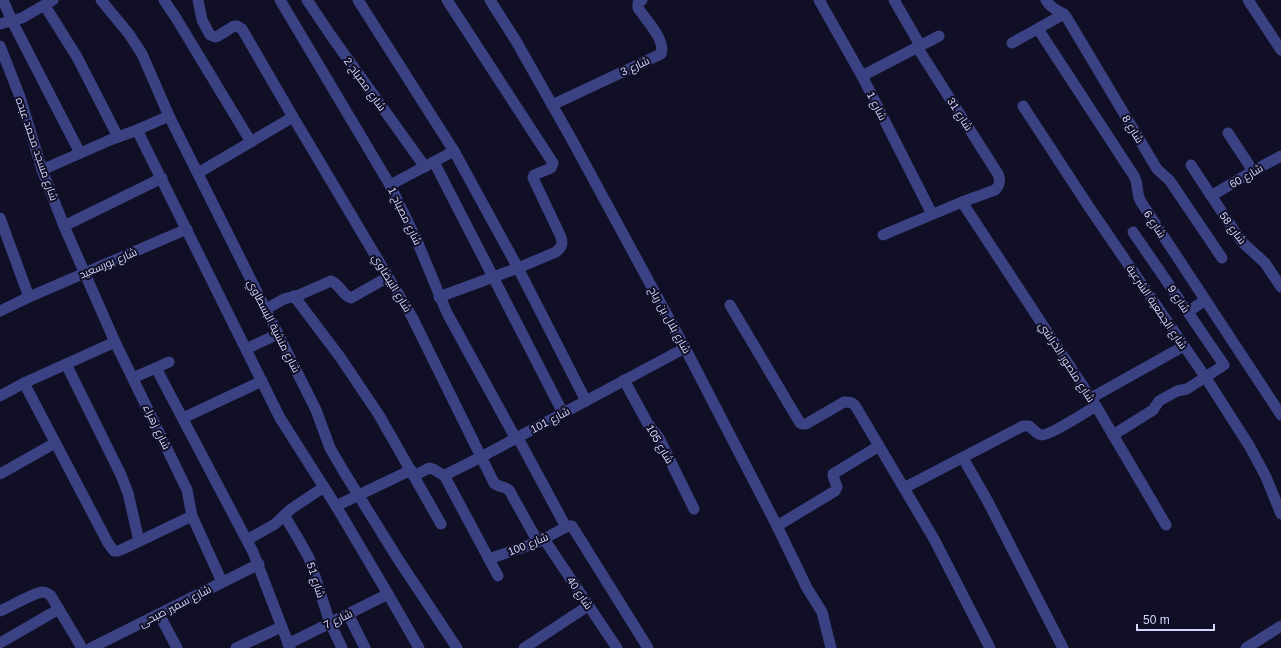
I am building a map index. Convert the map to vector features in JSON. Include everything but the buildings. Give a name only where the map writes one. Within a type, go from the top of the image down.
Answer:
[{"type":"street","points":[[3,0],[12,21],[80,153]]},
{"type":"street","name":"شارع منشية البسطاوي","points":[[101,0],[129,34],[142,54],[169,116],[316,410],[330,448],[398,559],[457,648]]},
{"type":"street","points":[[164,0],[250,142]]},
{"type":"street","name":"شارع البيضاوي","points":[[198,0],[202,20],[210,35],[216,37],[234,26],[242,29],[418,329],[494,483],[509,490],[541,540]]},
{"type":"street","name":"شارع مصباح 1","points":[[280,0],[390,185],[417,241],[439,297],[456,332],[566,527]]},
{"type":"street","name":"شارع مصباح 2","points":[[307,0],[332,38],[430,165],[493,277],[563,413]]},
{"type":"street","points":[[358,0],[454,151],[518,268],[586,401]]},
{"type":"street","points":[[439,297],[518,268],[556,252],[561,248],[563,243],[533,178],[534,175],[551,168],[553,163],[447,0]]},
{"type":"street","name":"شارع بلال بن رباح","points":[[490,0],[516,41],[552,105],[685,348],[777,526],[807,588],[822,612],[830,648]]},
{"type":"street","name":"شارع 3","points":[[552,105],[661,54],[663,49],[660,38],[638,8],[638,2],[642,0]]},
{"type":"street","name":"شارع 1","points":[[820,0],[862,76],[932,214]]},
{"type":"street","name":"شارع 31","points":[[894,0],[918,46],[1000,178],[999,186],[994,190],[962,202]]},
{"type":"street","name":"شارع 8","points":[[1046,0],[1050,7],[1064,14],[1157,169],[1170,181],[1222,258]]},
{"type":"street","points":[[1248,0],[1281,50]]},
{"type":"street","points":[[0,24],[22,18],[49,3],[118,136]]},
{"type":"street","points":[[1012,43],[1064,14]]},
{"type":"street","name":"شارع 6","points":[[1038,29],[1134,176],[1137,184],[1138,198],[1281,415]]},
{"type":"street","points":[[862,76],[939,36]]},
{"type":"street","name":"شارع مسجد محمد عبده","points":[[0,46],[20,97],[42,170],[84,273]]},
{"type":"street","name":"شارع الجمعية الشرعية","points":[[1023,106],[1206,378],[1250,447],[1266,477],[1281,514]]},
{"type":"street","points":[[42,170],[118,136],[137,130],[169,116]]},
{"type":"street","points":[[198,173],[293,117]]},
{"type":"street","points":[[137,130],[288,432],[336,506],[420,648]]},
{"type":"street","points":[[1228,133],[1253,171]]},
{"type":"street","points":[[390,185],[454,151]]},
{"type":"street","name":"شارع 60","points":[[1211,196],[1281,156]]},
{"type":"street","name":"شارع 58","points":[[1191,165],[1241,241],[1265,263],[1281,287]]},
{"type":"street","points":[[64,226],[162,178]]},
{"type":"street","points":[[883,236],[962,202]]},
{"type":"street","name":"شارع منصور الخراشي","points":[[962,202],[1093,402],[1166,525]]},
{"type":"street","points":[[1,223],[29,297]]},
{"type":"street","name":"شارع بورسعيد","points":[[0,311],[187,229]]},
{"type":"street","name":"شارع 9","points":[[1133,232],[1224,366],[1206,378]]},
{"type":"street","name":"شارع زهراء","points":[[84,273],[115,342],[187,490],[192,516],[222,582]]},
{"type":"street","points":[[266,309],[284,299],[304,293],[331,281],[337,284],[346,296],[351,298],[388,277]]},
{"type":"street","points":[[294,296],[340,357],[379,415],[441,524]]},
{"type":"street","points":[[1188,312],[1205,300]]},
{"type":"street","points":[[730,305],[800,423],[806,424],[839,404],[849,402],[853,403],[934,539],[990,648]]},
{"type":"street","points":[[246,349],[278,334]]},
{"type":"street","points":[[0,396],[24,383],[115,342]]},
{"type":"street","points":[[904,488],[1023,426],[1029,426],[1038,434],[1043,435],[1054,430],[1093,402],[1184,346]]},
{"type":"street","name":"شارع 101","points":[[444,475],[481,457],[685,348]]},
{"type":"street","points":[[133,378],[168,362]]},
{"type":"street","points":[[66,364],[121,475],[128,493],[140,541]]},
{"type":"street","points":[[156,368],[259,564],[289,646]]},
{"type":"street","points":[[1113,435],[1153,410],[1159,401],[1177,390],[1187,389],[1206,378]]},
{"type":"street","name":"شارع 105","points":[[624,380],[648,424],[659,438],[694,509]]},
{"type":"street","points":[[183,418],[262,381]]},
{"type":"street","points":[[24,383],[110,548],[114,551],[118,551],[192,516]]},
{"type":"street","points":[[0,474],[55,443]]},
{"type":"street","points":[[777,526],[835,491],[838,487],[832,476],[833,474],[879,446]]},
{"type":"street","points":[[963,458],[987,500],[1063,648]]},
{"type":"street","points":[[336,506],[412,473],[429,468],[444,475],[498,576]]},
{"type":"street","points":[[247,540],[275,524],[291,509],[324,488]]},
{"type":"street","name":"شارع 51","points":[[284,515],[308,558],[330,623],[342,648]]},
{"type":"street","points":[[566,527],[570,526],[573,528],[648,648]]},
{"type":"street","name":"شارع 100","points":[[489,559],[541,540],[566,527]]},
{"type":"street","name":"شارع 40","points":[[541,540],[617,648]]},
{"type":"street","name":"شارع سمير صبحى","points":[[91,648],[259,564]]},
{"type":"street","points":[[0,611],[42,592],[47,593],[51,596],[82,648]]},
{"type":"street","name":"شارع 7","points":[[289,646],[330,623],[388,594]]},
{"type":"street","points":[[524,648],[588,606]]},
{"type":"street","points":[[0,643],[59,609]]},
{"type":"street","points":[[159,614],[177,648]]},
{"type":"street","points":[[348,614],[366,648]]},
{"type":"street","points":[[1246,648],[1281,626]]},
{"type":"street","points":[[236,648],[281,627]]}]
